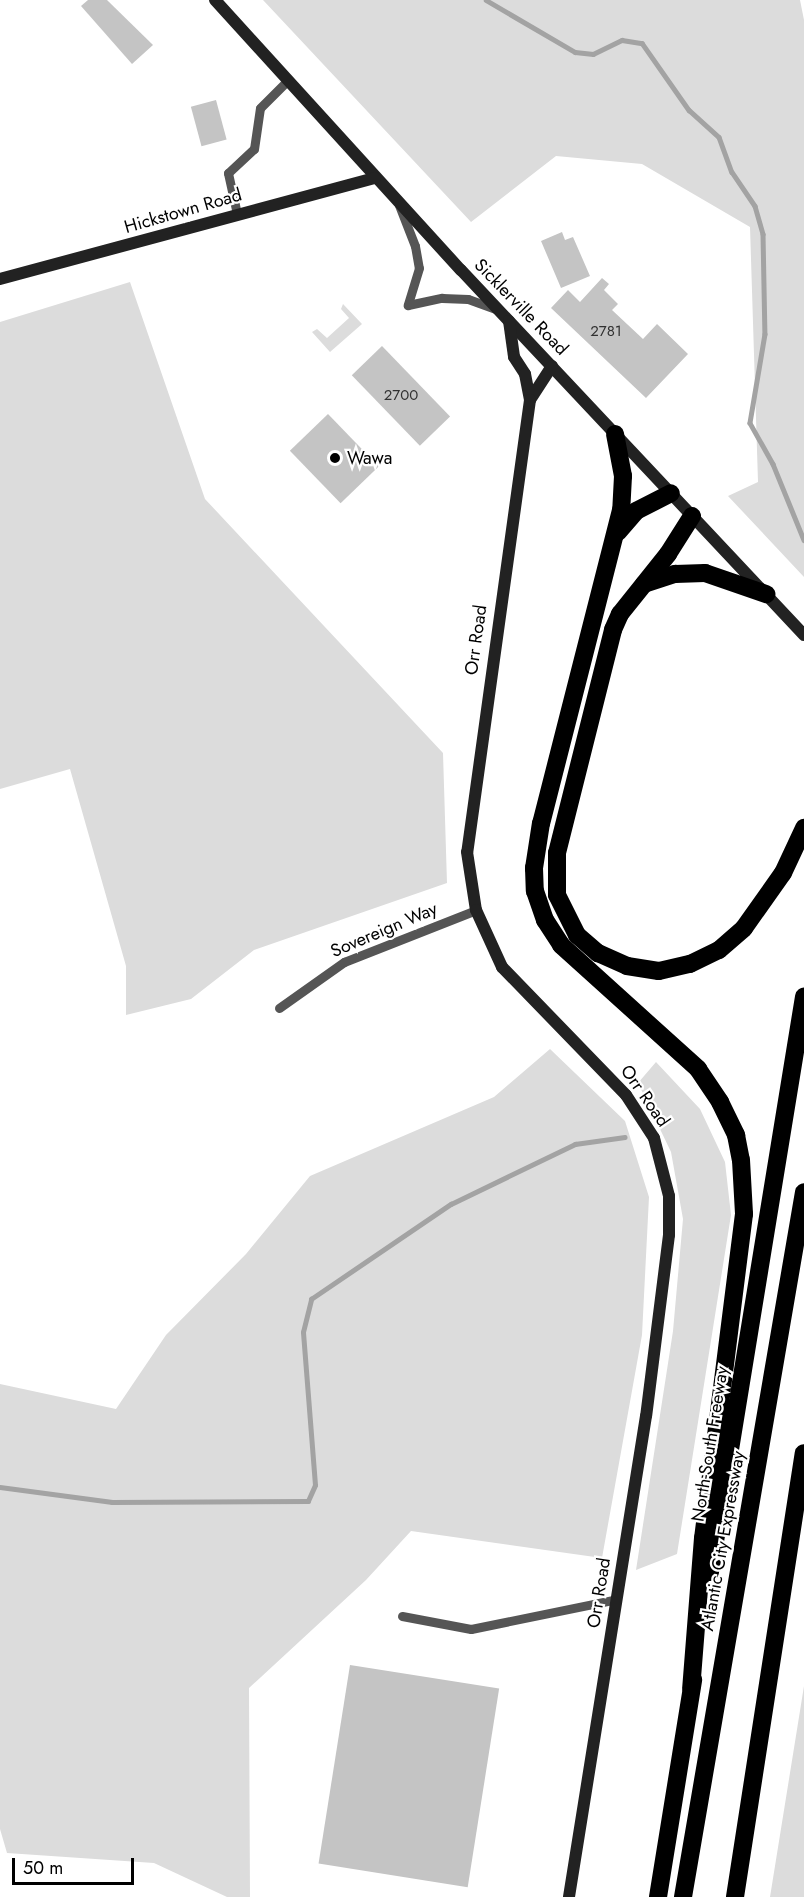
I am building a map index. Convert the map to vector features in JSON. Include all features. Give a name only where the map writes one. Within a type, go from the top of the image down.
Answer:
[{"type":"highway","points":[[615,434],[624,493],[541,823],[534,868],[535,891],[545,920],[561,945],[698,1069],[720,1102],[736,1136],[741,1160],[744,1214],[703,1538],[691,1689]]},
{"type":"highway","points":[[615,536],[636,511],[671,493]]},
{"type":"highway","points":[[692,516],[668,554],[642,584],[613,630],[557,853],[557,895],[577,934],[598,953],[627,966],[659,971],[690,964],[719,950],[744,928],[783,873],[804,828]]},
{"type":"highway","points":[[642,584],[675,574],[705,573],[766,594]]},
{"type":"highway","name":"North-South Freeway","points":[[658,1897],[804,997]]},
{"type":"highway","name":"Atlantic City Expressway","points":[[682,1897],[804,1192]]},
{"type":"highway","points":[[735,1897],[804,1453]]},
{"type":"street","name":"Sicklerville Road","points":[[215,0],[375,178],[804,635]]},
{"type":"street","name":"Hickstown Road","points":[[0,279],[375,178]]},
{"type":"street","points":[[510,321],[514,357],[525,374],[530,400]]},
{"type":"street","name":"Orr Road","points":[[552,366],[530,400],[468,842],[476,910],[502,968],[626,1095],[654,1138],[669,1196],[669,1235],[646,1416],[569,1897]]},
{"type":"lane","points":[[237,214],[228,173],[254,149],[260,108],[288,80]]},
{"type":"lane","points":[[397,199],[415,246],[418,268],[408,305],[442,298],[468,299],[497,309]]},
{"type":"lane","name":"Sovereign Way","points":[[279,1008],[344,962],[476,910]]},
{"type":"lane","points":[[402,1616],[471,1629],[617,1599]]},
{"type":"shaded area","points":[[263,0],[800,0],[804,20],[804,577],[728,496],[758,482],[750,227],[642,164],[556,156],[471,222]]},
{"type":"shaded area","points":[[130,282],[205,499],[443,753],[447,883],[254,950],[191,999],[126,1015],[126,966],[70,769],[0,789],[0,322]]},
{"type":"shaded area","points":[[343,304],[362,324],[330,352],[312,332],[317,329],[327,338],[349,318],[341,309]]},
{"type":"shaded area","points":[[550,1049],[625,1121],[649,1197],[642,1335],[602,1558],[411,1531],[366,1580],[249,1688],[250,1897],[227,1897],[154,1863],[7,1853],[0,1829],[0,1384],[116,1409],[166,1335],[246,1254],[310,1176],[494,1097]]},
{"type":"shaded area","points":[[656,1062],[700,1109],[725,1162],[731,1215],[677,1554],[636,1570],[673,1331],[683,1219],[671,1152],[638,1083]]},
{"type":"shaded area","points":[[804,1686],[804,1897],[770,1897]]},
{"type":"building","points":[[88,0],[107,0],[153,45],[132,64],[81,6]]},
{"type":"building","points":[[216,100],[227,140],[201,146],[191,107]]},
{"type":"building","points":[[562,232],[565,240],[573,237],[590,276],[561,288],[541,241]]},
{"type":"building","points":[[602,278],[609,284],[604,290],[618,304],[612,310],[643,339],[657,324],[688,354],[646,398],[551,308],[568,290],[580,302]]},
{"type":"building","name":"Wawa","points":[[382,346],[450,416],[420,446],[352,375]]},
{"type":"building","name":"Wawa","points":[[328,414],[379,467],[341,503],[290,451]]},
{"type":"building","points":[[350,1665],[499,1689],[468,1887],[319,1864]]},
{"type":"waterway","points":[[486,0],[575,52],[593,54],[622,40],[642,43],[689,110],[719,137],[732,172],[755,206],[763,234],[765,334],[750,423],[773,464],[804,540]]},
{"type":"waterway","points":[[0,1487],[112,1502],[308,1501],[315,1485],[303,1332],[311,1299],[451,1204],[575,1144],[625,1137]]},
{"type":"place","name":"Wawa","points":[[335,458]]}]
